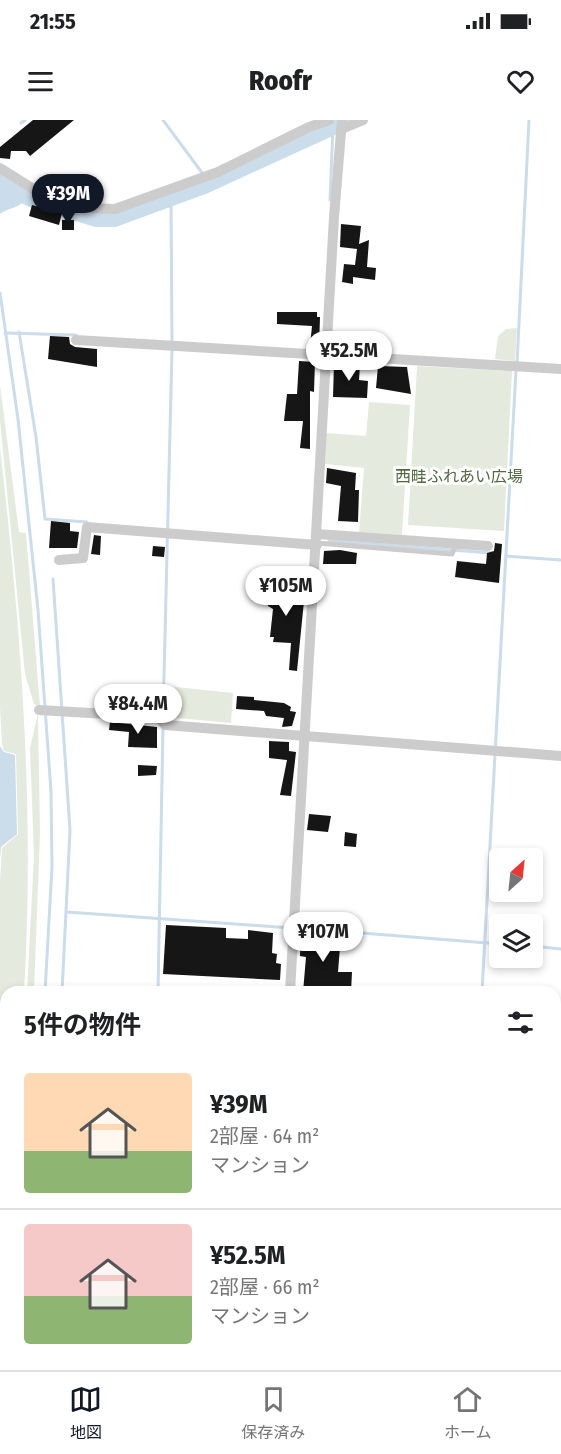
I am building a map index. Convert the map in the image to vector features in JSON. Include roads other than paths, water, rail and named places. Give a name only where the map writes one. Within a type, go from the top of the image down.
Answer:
[{"type":"street","points":[[0,168],[41,192],[103,210],[128,206],[206,177],[309,127],[329,120]]},
{"type":"street","points":[[290,986],[302,735],[342,125],[363,120]]},
{"type":"street","points":[[76,340],[561,369]]},
{"type":"street","points":[[59,560],[83,558],[87,527],[315,542],[455,548],[488,546]]},
{"type":"street","points":[[43,709],[302,735],[561,756]]},
{"type":"water","points":[[0,171],[28,188],[21,204],[0,214]]},
{"type":"water","points":[[0,746],[4,752],[15,755],[17,834],[1,847],[0,858]]},
{"type":"waterway","points":[[21,123],[25,120]]},
{"type":"waterway","points":[[163,120],[203,174]]},
{"type":"waterway","points":[[0,184],[34,199],[96,218],[114,218],[204,185],[346,120]]},
{"type":"waterway","points":[[517,364],[529,120]]},
{"type":"waterway","points":[[330,200],[333,127]]},
{"type":"waterway","points":[[171,198],[172,343]]},
{"type":"waterway","points":[[0,293],[18,419],[38,610],[51,791],[52,867],[45,986]]},
{"type":"waterway","points":[[19,332],[36,437],[45,519],[87,522]]},
{"type":"waterway","points":[[5,333],[76,335]]},
{"type":"waterway","points":[[163,718],[172,349]]},
{"type":"waterway","points":[[482,986],[516,370]]},
{"type":"waterway","points":[[329,541],[492,553]]},
{"type":"waterway","points":[[506,556],[561,560]]},
{"type":"waterway","points":[[53,579],[70,830],[62,986]]},
{"type":"waterway","points":[[158,986],[163,727]]},
{"type":"waterway","points":[[67,912],[291,928]]},
{"type":"waterway","points":[[299,928],[489,943]]},
{"type":"waterway","points":[[543,947],[561,949]]},
{"type":"park label","name":"西畦ふれあい広場","points":[[459,476]]}]
